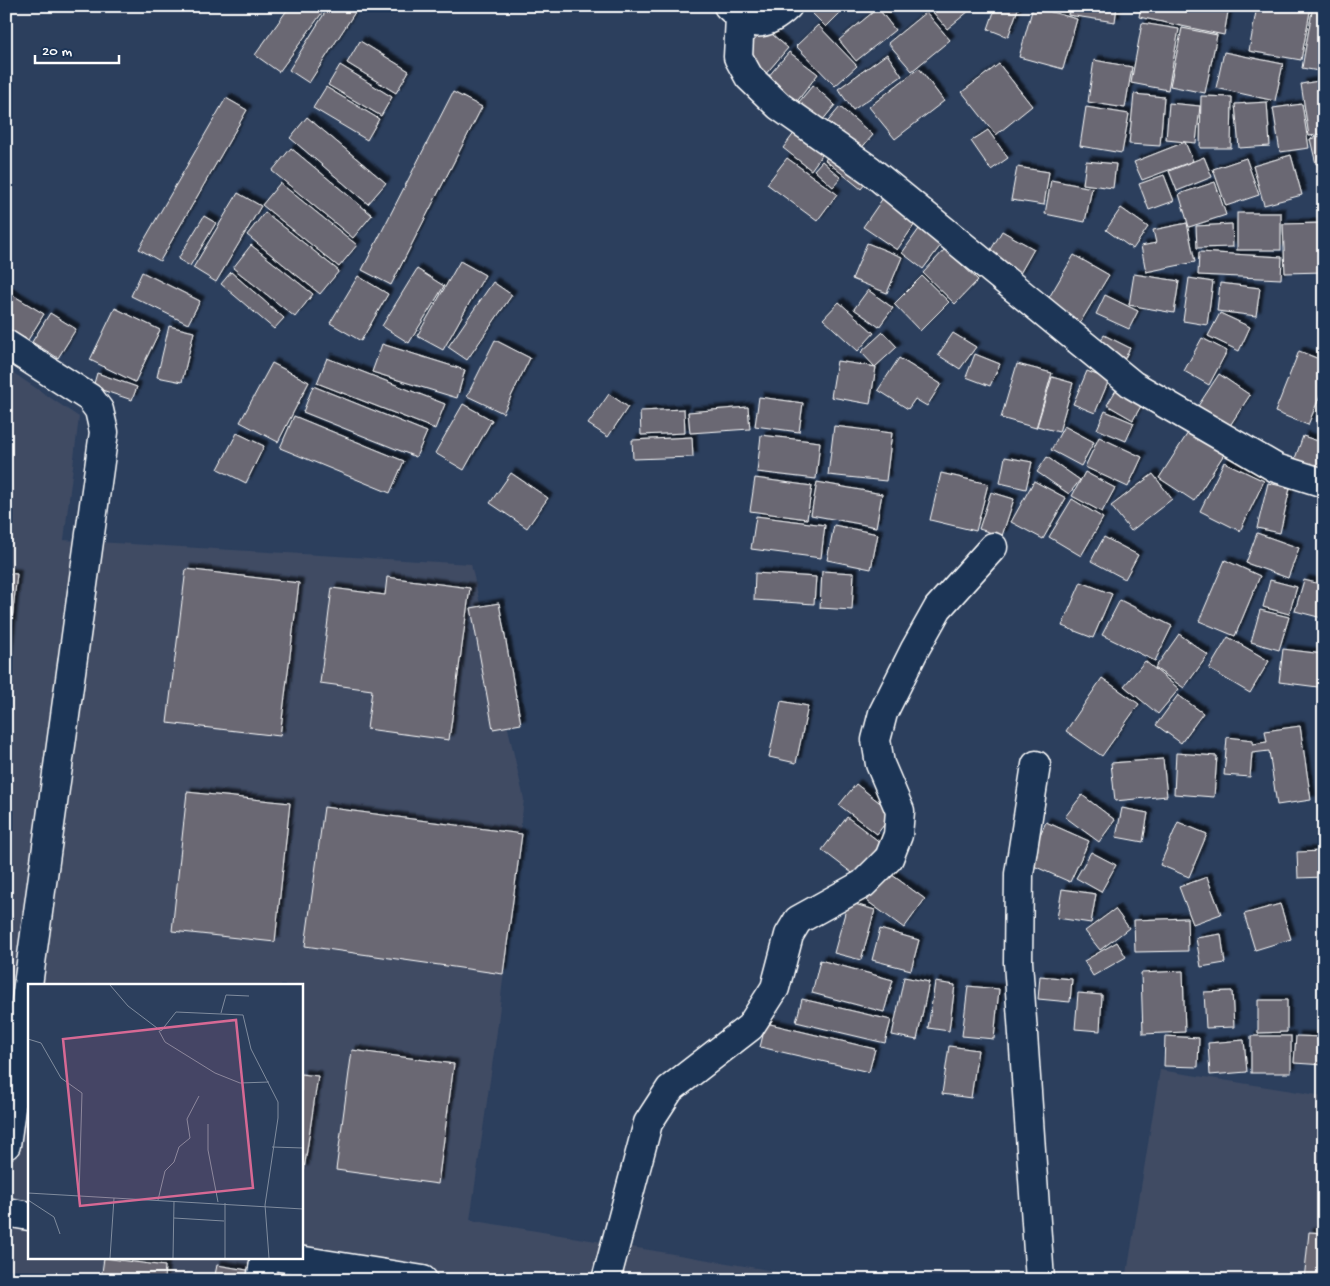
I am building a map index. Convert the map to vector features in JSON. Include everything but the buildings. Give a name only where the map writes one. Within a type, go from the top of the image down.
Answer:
[{"type":"street","points":[[734,12],[755,23],[767,22],[788,6]]},
{"type":"street","points":[[734,12],[738,58],[749,77],[779,106],[870,170],[1133,386],[1276,468],[1324,483]]},
{"type":"street","points":[[6,344],[90,398],[99,410],[104,432],[28,984]]},
{"type":"street","points":[[606,1280],[648,1123],[670,1089],[750,1027],[775,988],[789,935],[798,920],[862,884],[889,858],[898,835],[900,811],[880,764],[876,740],[883,713],[938,608],[993,547]]},
{"type":"street","points":[[1036,765],[1019,874],[1018,962],[1040,1280]]},
{"type":"street","points":[[6,1145],[28,985]]},
{"type":"street","points":[[6,1212],[28,1216]]},
{"type":"street","points":[[261,1280],[265,1258]]},
{"type":"street","points":[[286,1258],[423,1280]]},
{"type":"shaded area","points":[[6,368],[79,417],[64,540],[471,564],[524,799],[497,1031],[470,1220],[828,1280],[6,1280]]},
{"type":"shaded area","points":[[1160,1070],[1324,1096],[1324,1280],[1126,1280]]}]
